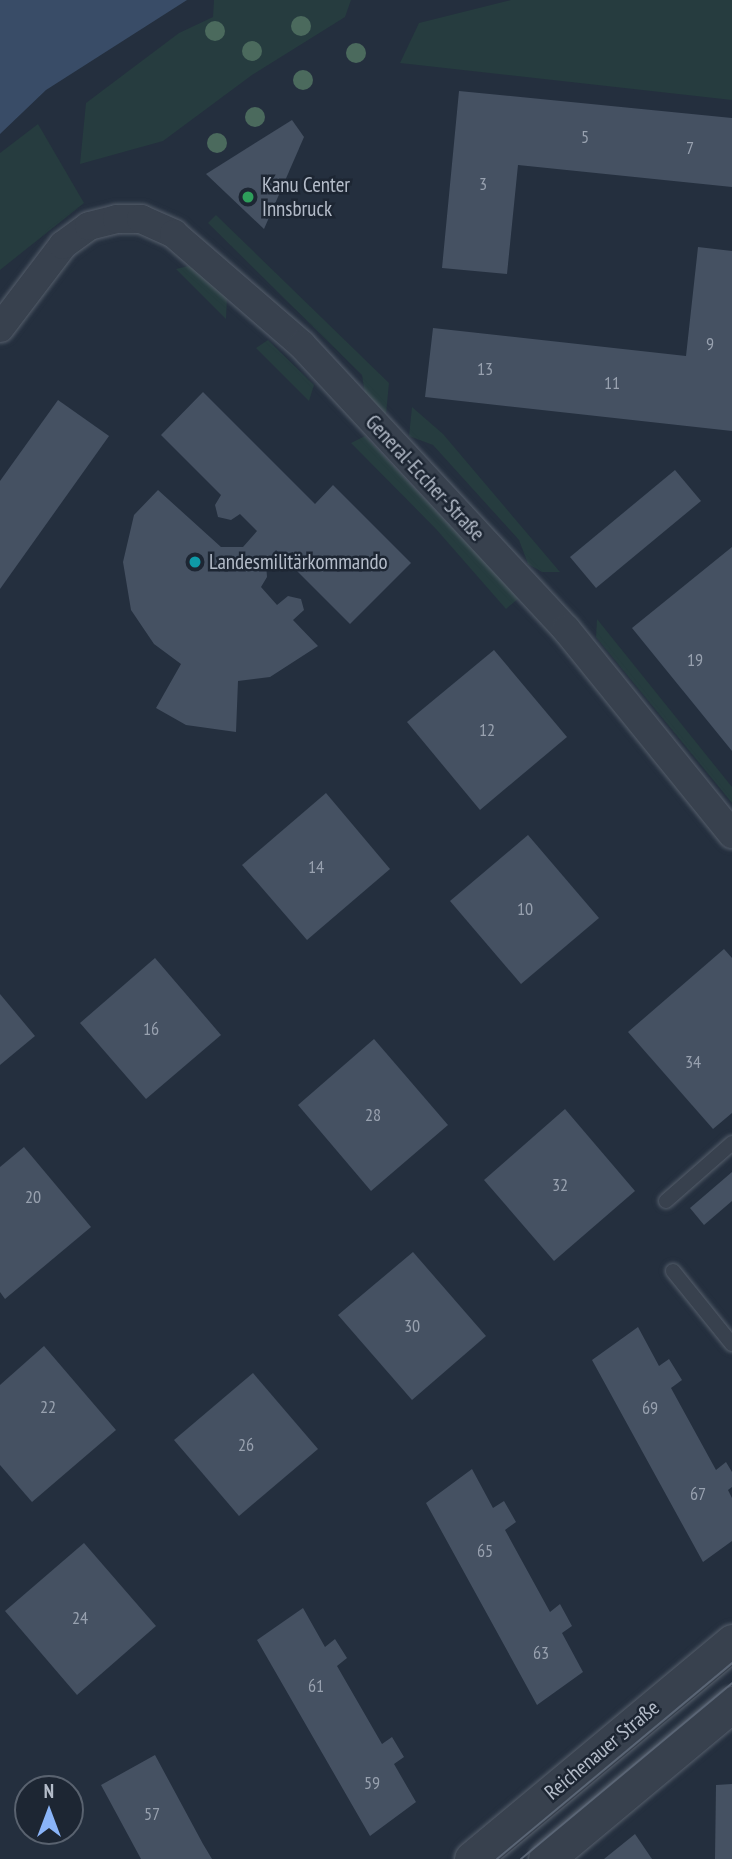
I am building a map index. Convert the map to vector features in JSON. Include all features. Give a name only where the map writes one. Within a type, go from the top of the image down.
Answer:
[{"type":"street","name":"General-Eccher-Straße","points":[[0,328],[63,244],[89,226],[117,219],[141,219],[174,234],[302,345],[566,629],[732,834]]},
{"type":"street","name":"Reichenauer Straße","points":[[472,1859],[732,1642]]},
{"type":"street","points":[[546,1859],[732,1704]]},
{"type":"lane","points":[[666,1201],[732,1143]]},
{"type":"lane","points":[[674,1271],[732,1344]]},
{"type":"green space","points":[[214,0],[351,0],[345,17],[252,75],[163,141],[80,164],[86,103],[179,33],[213,17]]},
{"type":"green space","points":[[511,0],[732,0],[732,100],[400,63],[419,23]]},
{"type":"green space","points":[[38,124],[84,203],[0,270],[0,153]]},
{"type":"green space","points":[[216,215],[389,383],[386,414],[365,394],[362,375],[208,223]]},
{"type":"green space","points":[[188,266],[198,268],[227,298],[226,319],[176,269]]},
{"type":"green space","points":[[268,340],[314,385],[309,401],[256,348]]},
{"type":"green space","points":[[412,407],[443,434],[560,572],[542,572],[528,564],[519,540],[433,445],[409,436]]},
{"type":"green space","points":[[365,436],[519,598],[506,609],[436,529],[351,443]]},
{"type":"green space","points":[[597,619],[732,787],[732,803],[596,637]]},
{"type":"water","points":[[0,0],[187,0],[46,90],[0,134]]},
{"type":"building","points":[[459,91],[732,118],[732,187],[518,165],[507,274],[442,268]]},
{"type":"building","points":[[292,120],[304,137],[264,229],[206,174]]},
{"type":"building","points":[[698,247],[732,251],[732,431],[425,397],[433,328],[686,356]]},
{"type":"building","name":"Landesmilitärkommando","points":[[203,392],[315,504],[333,485],[411,563],[350,624],[276,550],[266,563],[267,577],[261,587],[277,605],[288,596],[301,599],[304,610],[293,620],[318,646],[270,677],[238,681],[236,732],[186,725],[156,708],[181,664],[154,644],[131,610],[123,562],[134,515],[158,490],[221,547],[243,547],[257,531],[240,514],[231,520],[218,517],[215,505],[221,495],[161,435]]},
{"type":"building","points":[[58,400],[109,436],[0,589],[0,481]]},
{"type":"building","points":[[675,470],[701,501],[596,588],[570,557]]},
{"type":"building","points":[[732,547],[732,751],[632,628]]},
{"type":"building","points":[[494,650],[567,737],[480,810],[407,722]]},
{"type":"building","points":[[326,793],[390,869],[307,940],[242,865]]},
{"type":"building","points":[[528,835],[599,918],[521,984],[450,901]]},
{"type":"building","points":[[724,949],[732,958],[732,1113],[713,1129],[628,1032]]},
{"type":"building","points":[[155,958],[221,1035],[146,1099],[80,1023]]},
{"type":"building","points":[[0,994],[35,1036],[0,1065]]},
{"type":"building","points":[[374,1039],[448,1125],[371,1191],[298,1105]]},
{"type":"building","points":[[565,1109],[635,1191],[554,1261],[484,1180]]},
{"type":"building","points":[[24,1147],[91,1227],[5,1299],[0,1292],[0,1167]]},
{"type":"building","points":[[732,1172],[732,1201],[704,1225],[690,1208]]},
{"type":"building","points":[[413,1252],[486,1336],[412,1400],[338,1315]]},
{"type":"building","points":[[638,1327],[659,1366],[669,1359],[682,1380],[671,1388],[716,1470],[726,1462],[732,1472],[732,1487],[728,1490],[732,1498],[732,1541],[703,1562],[592,1360]]},
{"type":"building","points":[[44,1346],[116,1430],[32,1502],[0,1465],[0,1385]]},
{"type":"building","points":[[253,1373],[318,1449],[239,1516],[174,1440]]},
{"type":"building","points":[[472,1469],[493,1508],[504,1501],[516,1522],[505,1530],[550,1612],[560,1604],[572,1626],[562,1633],[583,1672],[537,1705],[426,1503]]},
{"type":"building","points":[[84,1543],[156,1626],[77,1695],[5,1611]]},
{"type":"building","points":[[303,1608],[325,1647],[335,1639],[347,1658],[337,1666],[382,1744],[392,1737],[404,1757],[394,1764],[416,1802],[370,1836],[257,1640]]},
{"type":"building","points":[[155,1755],[212,1859],[141,1859],[101,1785]]},
{"type":"building","points":[[732,1784],[732,1859],[715,1859],[716,1785]]},
{"type":"building","points":[[635,1834],[652,1859],[604,1859]]},
{"type":"tram line","points":[[497,1859],[732,1663]]},
{"type":"tram line","points":[[521,1859],[732,1683]]},
{"type":"place","name":"Kanu Center Innsbruck","points":[[248,197]]},
{"type":"place","name":"Landesmilitärkommando","points":[[195,562]]}]
